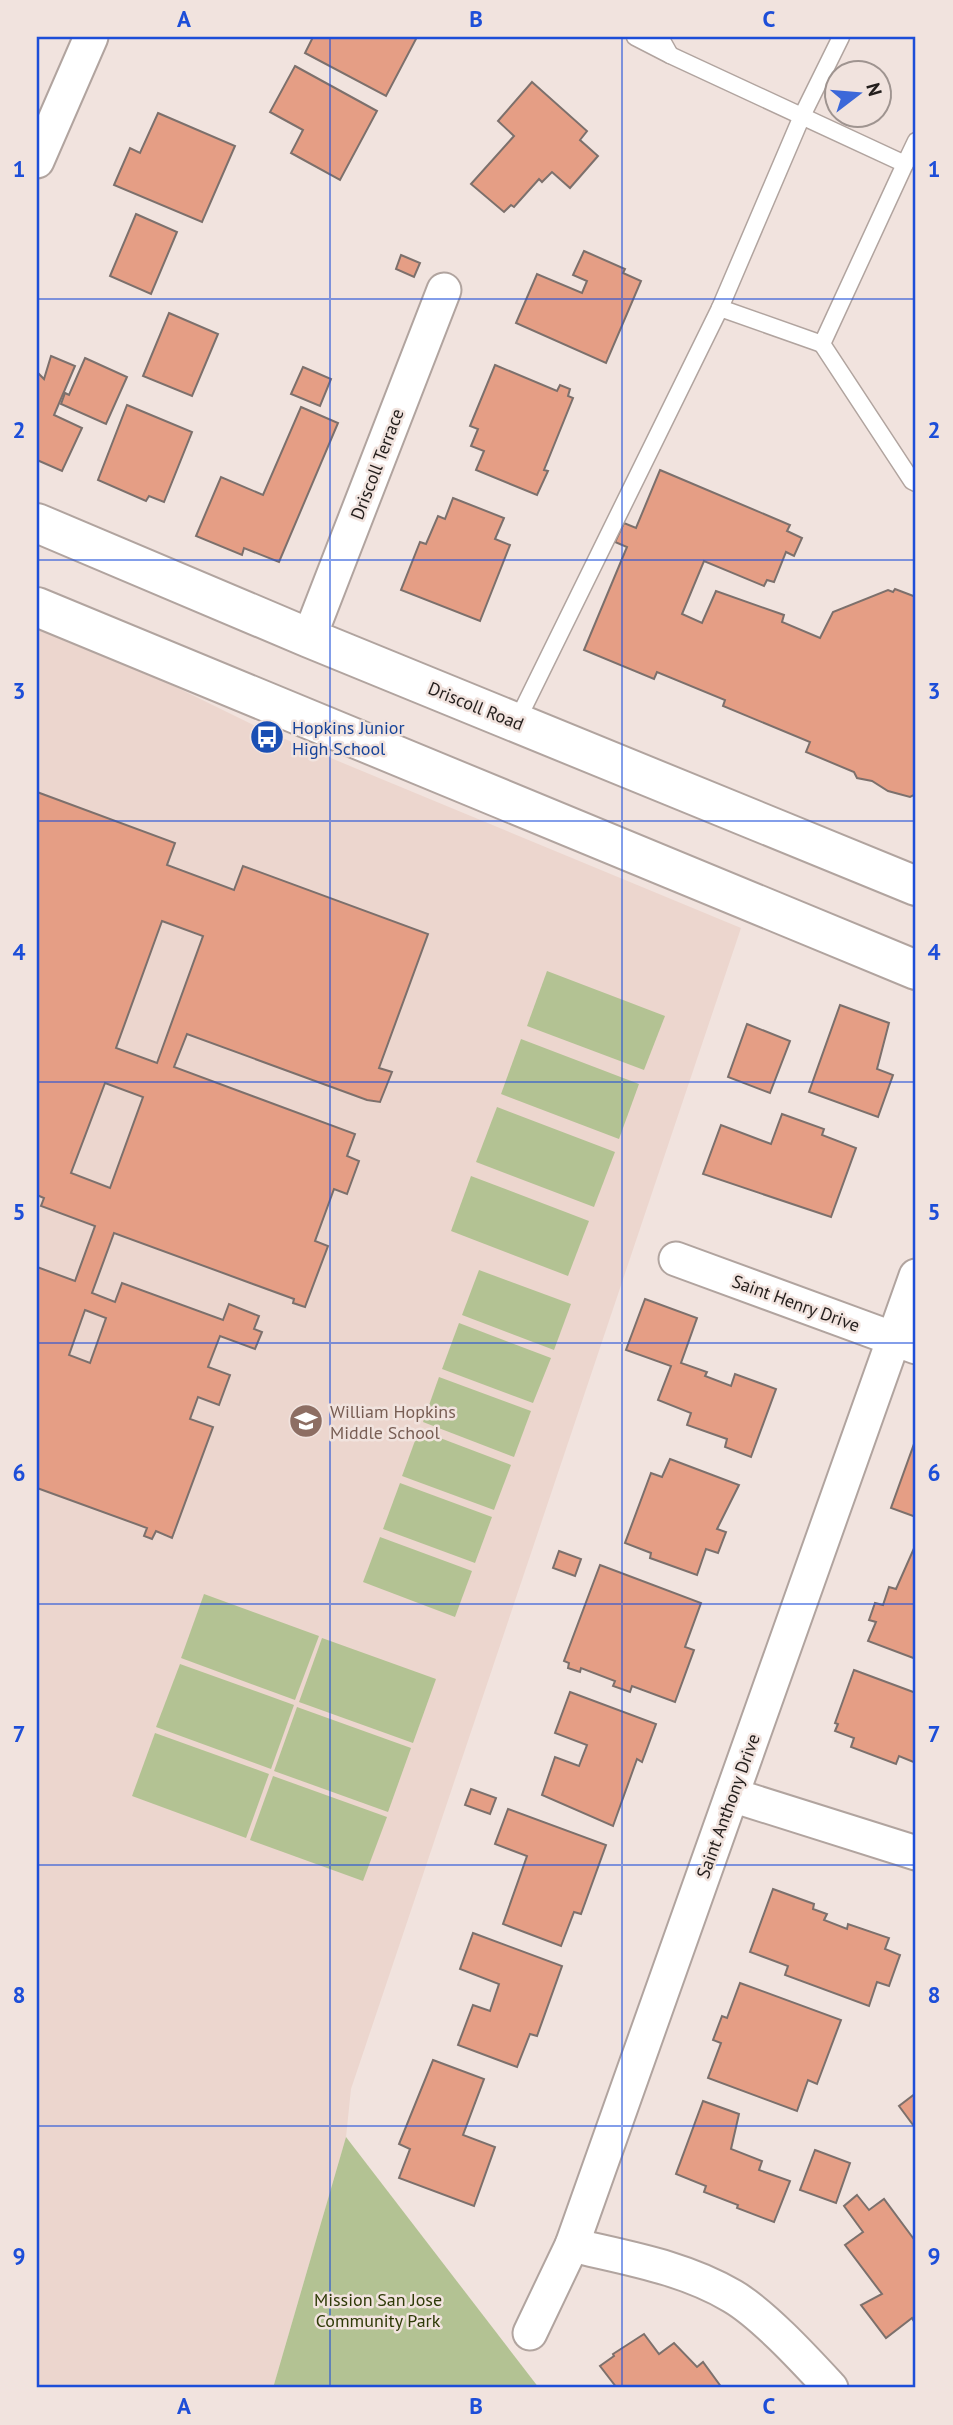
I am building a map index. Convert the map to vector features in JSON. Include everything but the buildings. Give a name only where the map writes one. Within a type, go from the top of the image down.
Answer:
[{"type":"street","points":[[37,160],[90,37]]},
{"type":"street","name":"Driscoll Terrace","points":[[309,638],[444,290]]},
{"type":"street","name":"Driscoll Road","points":[[37,523],[309,638],[916,886]]},
{"type":"street","points":[[37,607],[916,970]]},
{"type":"street","name":"Saint Henry Drive","points":[[676,1258],[905,1343]]},
{"type":"street","name":"Saint Anthony Drive","points":[[530,2333],[572,2245],[732,1795],[905,1343],[916,1276]]},
{"type":"street","points":[[732,1795],[916,1853]]},
{"type":"street","points":[[572,2245],[676,2271],[733,2297],[800,2355],[831,2388]]},
{"type":"lane","points":[[635,37],[905,164]]},
{"type":"lane","points":[[660,37],[670,55]]},
{"type":"lane","points":[[516,723],[720,308],[802,116],[841,37]]},
{"type":"lane","points":[[822,344],[916,141]]},
{"type":"lane","points":[[720,308],[822,344],[912,481],[916,483]]},
{"type":"shaded area","name":"William Hopkins Middle School","points":[[37,619],[268,732],[741,928],[351,2089],[346,2137],[273,2388],[37,2388]]},
{"type":"green space","points":[[547,971],[665,1016],[644,1070],[527,1026]]},
{"type":"green space","points":[[521,1039],[639,1084],[619,1139],[501,1094]]},
{"type":"green space","points":[[497,1107],[615,1152],[594,1207],[476,1162]]},
{"type":"green space","points":[[471,1176],[589,1221],[568,1276],[451,1231]]},
{"type":"green space","points":[[479,1270],[571,1304],[554,1350],[462,1315]]},
{"type":"green space","points":[[459,1323],[551,1358],[533,1403],[442,1369]]},
{"type":"green space","points":[[439,1377],[531,1411],[514,1457],[423,1422]]},
{"type":"green space","points":[[419,1430],[511,1465],[494,1510],[402,1476]]},
{"type":"green space","points":[[400,1483],[492,1517],[475,1563],[383,1529]]},
{"type":"green space","points":[[380,1537],[472,1571],[455,1617],[363,1582]]},
{"type":"green space","points":[[204,1594],[319,1636],[295,1700],[181,1658]]},
{"type":"green space","points":[[322,1638],[436,1679],[413,1743],[299,1702]]},
{"type":"green space","points":[[180,1664],[294,1705],[271,1769],[156,1727]]},
{"type":"green space","points":[[297,1707],[411,1748],[388,1812],[274,1771]]},
{"type":"green space","points":[[155,1733],[269,1774],[246,1838],[132,1796]]},
{"type":"green space","points":[[273,1776],[387,1817],[363,1881],[250,1840]]},
{"type":"green space","name":"Mission San Jose Community Park","points":[[346,2137],[539,2388],[273,2388]]},
{"type":"place","name":"Hopkins Junior High School","points":[[267,737]]},
{"type":"place","name":"William Hopkins Middle School","points":[[306,1421]]}]
